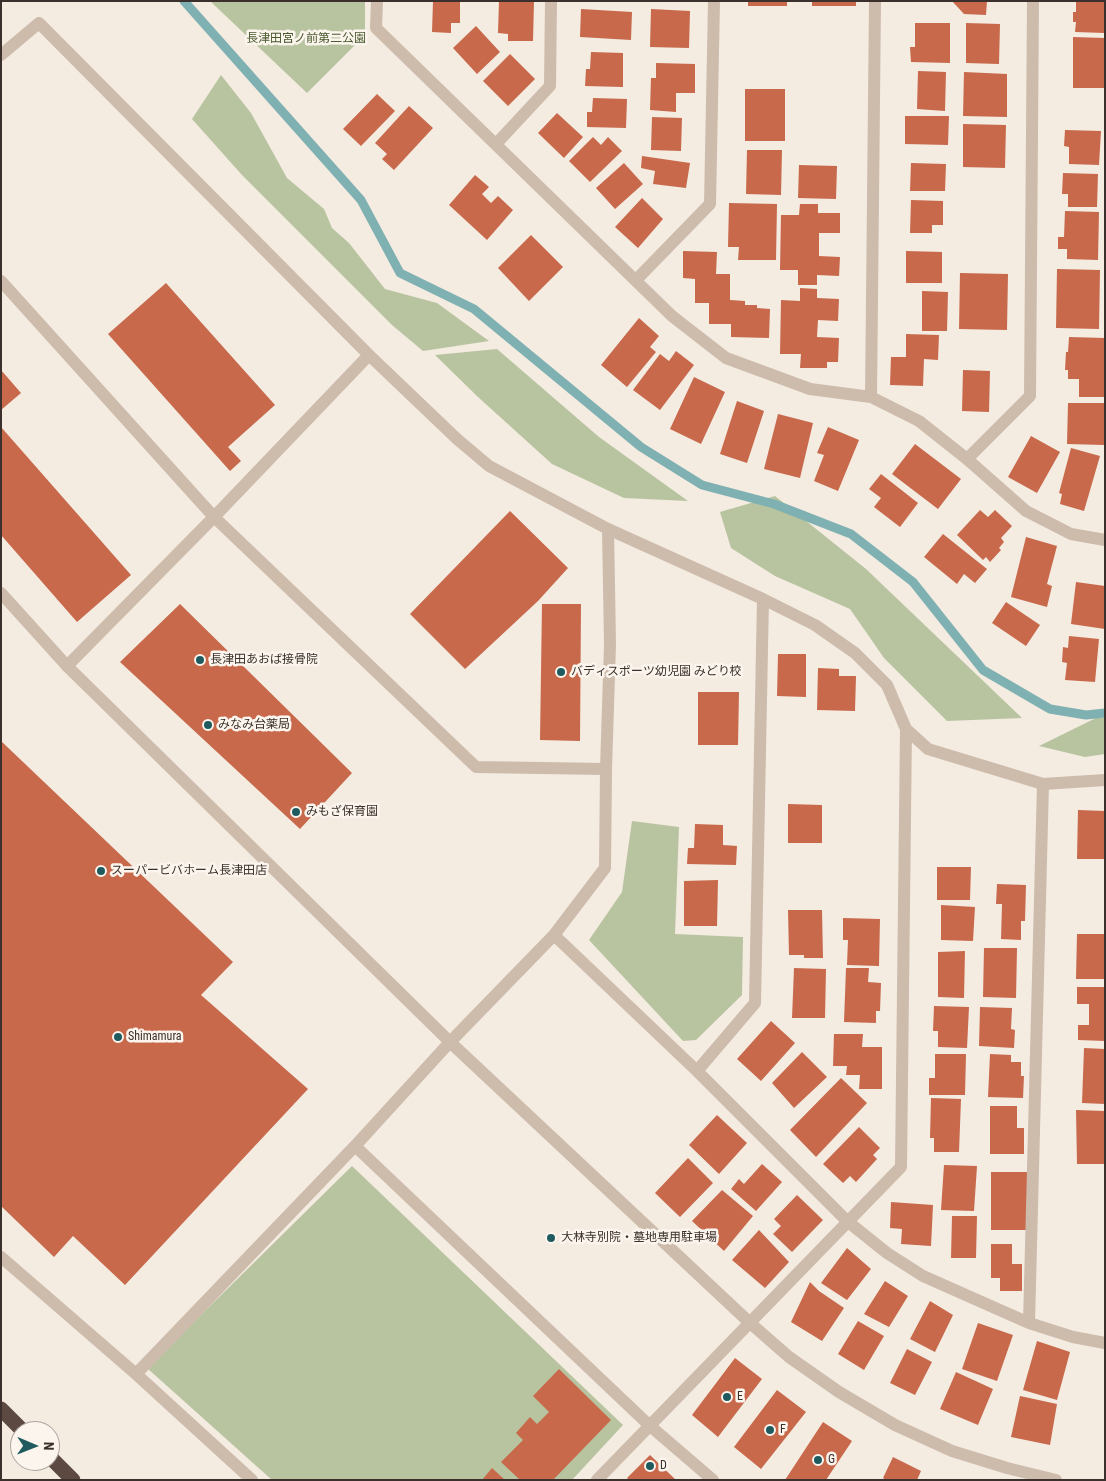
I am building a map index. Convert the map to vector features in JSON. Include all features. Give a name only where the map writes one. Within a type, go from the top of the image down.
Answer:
[{"type":"highway","points":[[1,1409],[13,1421]]},
{"type":"highway","points":[[60,1467],[73,1480]]},
{"type":"street","points":[[377,1],[376,28],[672,316],[726,358],[810,389],[872,397],[919,421],[967,459],[1026,511],[1071,534],[1105,540]]},
{"type":"street","points":[[496,144],[550,86],[551,1]]},
{"type":"street","points":[[636,280],[710,204],[714,1]]},
{"type":"street","points":[[872,397],[874,1]]},
{"type":"street","points":[[967,459],[1030,396],[1033,1]]},
{"type":"street","points":[[1,55],[39,23],[369,355],[457,439],[489,466],[608,529],[763,599],[815,625],[855,653],[887,685],[906,729],[901,1167],[748,1322],[597,1480]]},
{"type":"street","points":[[1,281],[214,517],[476,767],[606,769]]},
{"type":"street","points":[[66,666],[214,517],[369,355]]},
{"type":"street","points":[[136,1374],[354,1146],[450,1042],[554,935],[606,868],[606,769],[610,644],[608,529]]},
{"type":"street","points":[[1,593],[66,666],[450,1042],[748,1322],[789,1357],[832,1387],[895,1426],[952,1451],[1007,1468],[1056,1480]]},
{"type":"street","points":[[697,1071],[755,1003],[763,599]]},
{"type":"street","points":[[906,729],[928,749],[1043,784],[1105,780]]},
{"type":"street","points":[[1029,1323],[1043,784]]},
{"type":"street","points":[[554,935],[697,1071],[847,1221],[887,1253],[923,1276],[1029,1323],[1073,1337],[1105,1343]]},
{"type":"street","points":[[354,1146],[649,1425],[713,1480]]},
{"type":"street","points":[[1,1256],[136,1374],[252,1480]]},
{"type":"green space","name":"長津田宮ノ前第二公園","points":[[210,1],[365,1],[365,35],[307,93]]},
{"type":"green space","points":[[221,75],[251,113],[287,178],[324,209],[332,228],[349,243],[385,289],[437,303],[489,341],[423,351],[392,325],[242,175],[192,119]]},
{"type":"green space","points":[[497,349],[599,437],[688,501],[624,498],[552,464],[435,355]]},
{"type":"green space","points":[[775,496],[866,569],[1022,718],[947,721],[884,658],[850,609],[775,576],[731,548],[720,512]]},
{"type":"green space","points":[[1096,718],[1105,718],[1105,754],[1085,757],[1039,746]]},
{"type":"green space","points":[[632,821],[679,827],[675,934],[743,937],[742,995],[696,1040],[683,1041],[589,940],[622,892]]},
{"type":"green space","points":[[352,1166],[623,1425],[572,1480],[272,1480],[147,1368]]},
{"type":"building","points":[[433,1],[460,1],[460,23],[451,23],[451,33],[432,32]]},
{"type":"building","points":[[499,1],[534,1],[533,41],[508,41],[508,34],[498,33]]},
{"type":"building","points":[[748,1],[787,1],[787,6],[748,6]]},
{"type":"building","points":[[812,1],[856,1],[856,6],[812,6]]},
{"type":"building","points":[[952,1],[987,1],[986,15],[964,14]]},
{"type":"building","points":[[1076,1],[1105,1],[1104,33],[1075,32],[1076,22],[1073,22],[1073,12],[1076,12]]},
{"type":"building","points":[[581,9],[632,12],[631,40],[580,37]]},
{"type":"building","points":[[651,9],[690,11],[689,48],[650,47]]},
{"type":"building","points":[[915,23],[950,23],[950,63],[911,62],[910,47],[915,47]]},
{"type":"building","points":[[966,23],[1000,24],[999,64],[966,63]]},
{"type":"building","points":[[476,26],[500,52],[477,74],[453,48]]},
{"type":"building","points":[[1073,37],[1105,38],[1105,88],[1073,88]]},
{"type":"building","points":[[591,52],[623,53],[623,87],[585,86],[586,69],[590,69]]},
{"type":"building","points":[[510,54],[535,79],[508,106],[483,81]]},
{"type":"building","points":[[656,63],[695,64],[695,93],[676,93],[676,112],[650,110],[651,78],[656,78]]},
{"type":"building","points":[[918,71],[946,72],[945,111],[917,109]]},
{"type":"building","points":[[964,72],[1007,74],[1007,117],[963,116]]},
{"type":"building","points":[[745,89],[785,89],[785,141],[745,141]]},
{"type":"building","points":[[377,94],[395,111],[361,146],[343,129]]},
{"type":"building","points":[[593,98],[627,99],[626,128],[587,127],[587,112],[592,112]]},
{"type":"building","points":[[409,106],[433,128],[394,170],[382,159],[387,154],[375,143]]},
{"type":"building","points":[[557,113],[583,137],[564,158],[538,133]]},
{"type":"building","points":[[905,116],[949,116],[948,145],[905,144]]},
{"type":"building","points":[[652,117],[682,118],[681,151],[651,150]]},
{"type":"building","points":[[963,124],[1006,125],[1005,168],[963,167]]},
{"type":"building","points":[[1065,130],[1101,131],[1099,165],[1069,164],[1069,147],[1064,146]]},
{"type":"building","points":[[593,137],[601,145],[608,137],[622,151],[590,182],[569,161]]},
{"type":"building","points":[[747,150],[782,150],[781,195],[746,194]]},
{"type":"building","points":[[642,156],[690,163],[686,188],[653,184],[655,171],[641,168]]},
{"type":"building","points":[[624,163],[643,184],[615,209],[596,188]]},
{"type":"building","points":[[911,163],[946,164],[945,191],[910,191]]},
{"type":"building","points":[[799,165],[837,166],[836,199],[798,198]]},
{"type":"building","points":[[1063,173],[1098,174],[1097,207],[1068,207],[1068,194],[1062,194]]},
{"type":"building","points":[[475,175],[489,187],[482,194],[491,203],[498,196],[513,210],[487,240],[449,205]]},
{"type":"building","points":[[642,198],[663,219],[638,248],[615,227]]},
{"type":"building","points":[[911,200],[943,201],[943,225],[932,225],[932,233],[910,233]]},
{"type":"building","points":[[729,203],[777,204],[776,260],[738,260],[739,247],[728,247]]},
{"type":"building","points":[[800,204],[818,204],[818,213],[840,213],[840,233],[819,233],[819,256],[840,257],[839,276],[817,275],[817,285],[798,285],[798,270],[780,270],[781,215],[799,215]]},
{"type":"building","points":[[1065,211],[1099,212],[1098,260],[1067,259],[1067,249],[1058,249],[1058,237],[1064,237]]},
{"type":"building","points":[[531,235],[563,267],[529,301],[498,268]]},
{"type":"building","points":[[683,251],[717,252],[716,274],[730,274],[730,300],[745,301],[745,305],[757,305],[757,308],[770,309],[769,338],[731,337],[731,324],[709,324],[709,303],[695,303],[695,279],[683,278]]},
{"type":"building","points":[[906,251],[942,252],[942,283],[906,283]]},
{"type":"building","points":[[1057,269],[1100,270],[1099,329],[1056,328]]},
{"type":"building","points":[[960,273],[1008,274],[1007,330],[959,329]]},
{"type":"building","points":[[166,283],[275,405],[228,447],[241,461],[230,471],[108,334]]},
{"type":"building","points":[[800,288],[817,289],[817,298],[839,299],[838,321],[818,320],[817,337],[839,338],[838,362],[827,362],[827,368],[800,368],[801,354],[780,354],[781,300],[800,301]]},
{"type":"building","points":[[922,291],[948,292],[947,331],[922,331]]},
{"type":"building","points":[[639,318],[659,336],[650,347],[656,352],[627,387],[601,365]]},
{"type":"building","points":[[906,334],[939,335],[938,360],[924,359],[923,386],[890,385],[891,357],[906,357]]},
{"type":"building","points":[[1069,337],[1105,338],[1105,397],[1079,397],[1079,379],[1068,379],[1068,370],[1065,370]]},
{"type":"building","points":[[676,351],[694,365],[660,410],[633,390],[660,354],[669,361]]},
{"type":"building","points":[[1,370],[21,393],[1,410]]},
{"type":"building","points":[[963,370],[990,371],[989,412],[962,411]]},
{"type":"building","points":[[694,377],[725,392],[701,444],[670,429]]},
{"type":"building","points":[[737,401],[764,411],[747,463],[720,454]]},
{"type":"building","points":[[1068,403],[1104,403],[1104,445],[1067,444]]},
{"type":"building","points":[[778,414],[813,423],[800,478],[764,469]]},
{"type":"building","points":[[1,427],[131,575],[77,622],[1,535]]},
{"type":"building","points":[[828,427],[859,440],[838,491],[814,481],[824,455],[817,453]]},
{"type":"building","points":[[1031,436],[1060,452],[1037,493],[1008,477]]},
{"type":"building","points":[[915,444],[961,479],[938,509],[892,474]]},
{"type":"building","points":[[1071,448],[1100,456],[1084,511],[1060,504],[1062,494],[1059,493]]},
{"type":"building","points":[[881,474],[918,503],[900,527],[874,507],[881,498],[869,489]]},
{"type":"building","points":[[980,510],[988,517],[995,510],[1012,526],[1001,538],[1004,542],[999,548],[1001,550],[990,562],[986,557],[983,560],[957,535]]},
{"type":"building","points":[[510,511],[568,568],[538,601],[465,669],[410,614]]},
{"type":"building","points":[[943,534],[987,569],[975,583],[964,574],[957,584],[924,557]]},
{"type":"building","points":[[1026,537],[1057,546],[1047,584],[1052,586],[1047,607],[1011,597]]},
{"type":"building","points":[[1076,582],[1105,586],[1105,629],[1071,624]]},
{"type":"building","points":[[1006,602],[1040,625],[1026,646],[992,623]]},
{"type":"building","points":[[180,604],[352,773],[300,829],[120,662]]},
{"type":"building","name":"バディスポーツ幼児園 みどり校","points":[[542,604],[581,604],[580,741],[540,740]]},
{"type":"building","points":[[1069,636],[1099,639],[1095,682],[1065,680],[1067,663],[1062,662],[1063,647],[1068,648]]},
{"type":"building","points":[[778,654],[806,654],[806,697],[777,696]]},
{"type":"building","points":[[818,668],[839,669],[839,676],[856,676],[855,711],[817,710]]},
{"type":"building","points":[[698,692],[739,692],[738,745],[698,745]]},
{"type":"building","name":"スーパービバホーム長津田店","points":[[1,741],[233,962],[201,995],[308,1089],[125,1285],[73,1236],[54,1257],[1,1206]]},
{"type":"building","points":[[788,804],[822,805],[822,843],[788,843]]},
{"type":"building","points":[[1078,810],[1105,811],[1105,859],[1077,859]]},
{"type":"building","points":[[695,824],[723,825],[723,845],[737,846],[736,865],[687,864],[688,848],[694,848]]},
{"type":"building","points":[[937,867],[971,867],[970,900],[937,900]]},
{"type":"building","points":[[718,880],[717,926],[684,926],[684,881]]},
{"type":"building","points":[[997,884],[1026,885],[1025,921],[1021,921],[1021,940],[1001,939],[1002,904],[996,904]]},
{"type":"building","points":[[941,905],[975,907],[973,941],[941,940]]},
{"type":"building","points":[[788,910],[822,910],[823,958],[804,958],[804,955],[789,955]]},
{"type":"building","points":[[843,918],[880,919],[879,966],[847,965],[848,940],[843,940]]},
{"type":"building","points":[[1077,934],[1105,934],[1105,979],[1076,979]]},
{"type":"building","points":[[984,948],[1017,948],[1016,998],[983,997]]},
{"type":"building","points":[[965,951],[964,998],[938,997],[938,952]]},
{"type":"building","points":[[794,968],[826,969],[825,1018],[792,1018]]},
{"type":"building","points":[[846,968],[869,968],[868,982],[881,983],[880,1011],[876,1011],[876,1023],[844,1022]]},
{"type":"building","points":[[1077,987],[1105,987],[1105,1041],[1078,1040],[1078,1025],[1089,1025],[1089,1004],[1077,1004]]},
{"type":"building","points":[[934,1006],[969,1007],[967,1048],[938,1047],[938,1031],[933,1031]]},
{"type":"building","points":[[980,1007],[1012,1008],[1011,1029],[1015,1030],[1014,1048],[979,1046]]},
{"type":"building","points":[[771,1021],[795,1043],[761,1081],[737,1059]]},
{"type":"building","points":[[834,1034],[863,1034],[862,1047],[882,1047],[882,1089],[859,1089],[860,1075],[846,1075],[847,1066],[833,1066]]},
{"type":"building","points":[[1084,1048],[1105,1049],[1105,1104],[1082,1103]]},
{"type":"building","points":[[802,1052],[827,1077],[794,1108],[772,1083]]},
{"type":"building","points":[[935,1054],[966,1054],[965,1095],[929,1095],[929,1078],[935,1078]]},
{"type":"building","points":[[990,1054],[1011,1055],[1011,1062],[1021,1062],[1021,1076],[1024,1076],[1023,1098],[988,1097]]},
{"type":"building","points":[[841,1078],[867,1103],[816,1157],[790,1130]]},
{"type":"building","points":[[931,1098],[961,1099],[959,1152],[934,1152],[934,1138],[930,1138]]},
{"type":"building","points":[[990,1106],[1017,1106],[1017,1128],[1024,1128],[1024,1154],[990,1154]]},
{"type":"building","points":[[1076,1110],[1105,1111],[1105,1164],[1077,1164]]},
{"type":"building","points":[[717,1115],[747,1143],[719,1174],[689,1145]]},
{"type":"building","points":[[859,1127],[880,1148],[873,1155],[877,1159],[856,1182],[850,1176],[843,1183],[823,1164]]},
{"type":"building","points":[[688,1158],[713,1183],[680,1217],[655,1193]]},
{"type":"building","points":[[762,1164],[782,1182],[756,1211],[731,1189],[739,1179],[744,1184]]},
{"type":"building","points":[[944,1165],[977,1166],[974,1211],[941,1210]]},
{"type":"building","points":[[991,1172],[1027,1172],[1027,1230],[991,1230]]},
{"type":"building","points":[[722,1190],[753,1216],[724,1251],[692,1221]]},
{"type":"building","points":[[797,1195],[823,1220],[792,1252],[773,1234],[781,1226],[774,1219]]},
{"type":"building","points":[[891,1202],[933,1205],[931,1246],[901,1244],[902,1229],[890,1228]]},
{"type":"building","points":[[952,1216],[977,1216],[976,1258],[951,1258]]},
{"type":"building","points":[[759,1230],[789,1262],[765,1288],[732,1260]]},
{"type":"building","points":[[991,1244],[1012,1244],[1012,1264],[1022,1264],[1022,1291],[1000,1291],[1000,1278],[991,1278]]},
{"type":"building","points":[[847,1248],[871,1269],[847,1300],[821,1283]]},
{"type":"building","points":[[885,1281],[908,1296],[889,1327],[864,1314]]},
{"type":"building","points":[[810,1282],[819,1291],[844,1308],[822,1341],[791,1322]]},
{"type":"building","points":[[930,1301],[953,1315],[935,1352],[910,1339]]},
{"type":"building","points":[[858,1321],[884,1336],[864,1370],[838,1354]]},
{"type":"building","points":[[978,1323],[1013,1335],[997,1381],[962,1369]]},
{"type":"building","points":[[1037,1341],[1070,1352],[1057,1400],[1023,1390]]},
{"type":"building","points":[[907,1349],[932,1362],[915,1395],[890,1383]]},
{"type":"building","name":"E","points":[[735,1358],[762,1379],[718,1437],[692,1415]]},
{"type":"building","points":[[559,1369],[611,1420],[553,1480],[520,1480],[501,1462],[523,1440],[516,1433],[530,1417],[537,1424],[549,1412],[533,1396]]},
{"type":"building","points":[[956,1372],[993,1389],[978,1425],[940,1409]]},
{"type":"building","name":"F","points":[[777,1390],[806,1412],[761,1469],[734,1447]]},
{"type":"building","points":[[1020,1396],[1057,1404],[1050,1445],[1011,1437]]},
{"type":"building","name":"G","points":[[823,1422],[852,1441],[826,1480],[785,1480]]},
{"type":"building","name":"D","points":[[650,1455],[676,1480],[629,1480],[627,1478]]},
{"type":"building","points":[[893,1457],[921,1471],[917,1480],[886,1480],[883,1478]]},
{"type":"building","points":[[492,1468],[505,1480],[482,1480]]},
{"type":"waterway","points":[[184,1],[361,200],[400,273],[474,309],[641,447],[702,485],[774,504],[851,534],[913,582],[983,670],[1050,709],[1086,715],[1105,713]]},
{"type":"place","name":"長津田あおば接骨院","points":[[200,660]]},
{"type":"place","name":"バディスポーツ幼児園 みどり校","points":[[561,672]]},
{"type":"place","name":"みなみ台薬局","points":[[208,725]]},
{"type":"place","name":"みもざ保育園","points":[[296,812]]},
{"type":"place","name":"スーパービバホーム長津田店","points":[[101,871]]},
{"type":"place","name":"Shimamura","points":[[118,1037]]},
{"type":"place","name":"大林寺別院・墓地専用駐車場","points":[[551,1238]]},
{"type":"place","name":"E","points":[[727,1397]]},
{"type":"place","name":"F","points":[[770,1430]]},
{"type":"place","name":"G","points":[[818,1460]]},
{"type":"place","name":"D","points":[[650,1466]]}]
